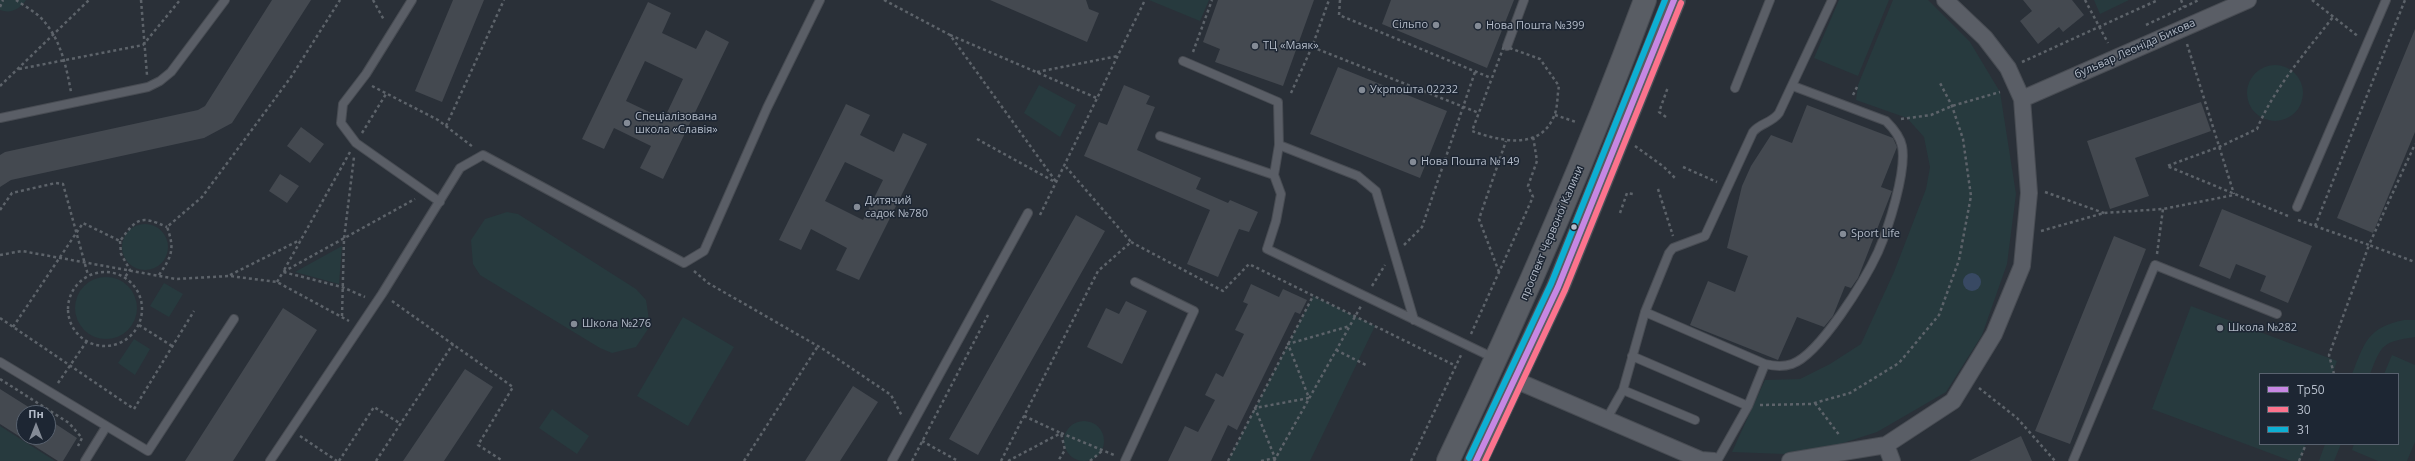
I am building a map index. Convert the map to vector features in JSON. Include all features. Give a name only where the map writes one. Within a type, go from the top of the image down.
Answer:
[{"type":"main road","name":"проспект Червоної Калини","points":[[1448,461],[1496,359],[1582,160],[1645,0]]},
{"type":"main road","points":[[1476,461],[1558,287],[1674,0]]},
{"type":"street","points":[[1790,461],[1886,444],[1953,401],[1994,334],[2022,266],[2029,193],[2022,99],[2008,68],[1985,38],[1945,0]]},
{"type":"street","name":"бульвар Леоніда Бикова","points":[[2022,99],[2248,0]]},
{"type":"street","points":[[1515,380],[1701,460],[1715,461]]},
{"type":"street","points":[[1886,444],[1892,461]]},
{"type":"lane","points":[[0,118],[148,87],[160,82],[171,72],[225,0]]},
{"type":"lane","points":[[412,0],[361,81],[343,104],[341,123],[356,143],[428,192],[440,202]]},
{"type":"lane","points":[[270,461],[377,302],[460,168],[483,155],[684,263],[704,251],[767,108],[820,0]]},
{"type":"lane","points":[[1507,46],[1524,0]]},
{"type":"lane","points":[[1735,88],[1770,0]]},
{"type":"lane","points":[[1606,420],[1623,390],[1645,312],[1669,253],[1677,246],[1706,236],[1727,186],[1753,132],[1757,127],[1776,118],[1793,86],[1832,0]]},
{"type":"lane","points":[[2297,207],[2386,0]]},
{"type":"lane","points":[[1186,62],[1278,102],[1279,145],[1274,175],[1281,194],[1276,221],[1267,249],[1496,359]]},
{"type":"lane","points":[[1645,312],[1765,364],[1792,364],[1809,353],[1829,332],[1877,252],[1896,194],[1903,152],[1900,139],[1886,120],[1793,86]]},
{"type":"lane","points":[[1160,136],[1274,175]]},
{"type":"lane","points":[[1279,145],[1358,176],[1368,182],[1378,196],[1414,320]]},
{"type":"lane","points":[[892,461],[1028,214]]},
{"type":"lane","points":[[2073,461],[2156,265],[2277,314]]},
{"type":"lane","points":[[1125,461],[1194,311],[1135,282]]},
{"type":"lane","points":[[0,362],[148,451],[234,319]]},
{"type":"lane","points":[[1632,356],[1748,406]]},
{"type":"lane","points":[[1715,461],[1748,406],[1765,364]]},
{"type":"lane","points":[[1623,390],[1695,420]]},
{"type":"lane","points":[[85,461],[106,427]]},
{"type":"path","points":[[0,6],[3,0]]},
{"type":"path","points":[[16,0],[39,16],[54,35],[65,60],[73,102]]},
{"type":"path","points":[[0,86],[89,0]]},
{"type":"path","points":[[141,0],[143,45],[148,87]]},
{"type":"path","points":[[19,69],[143,45],[180,0]]},
{"type":"path","points":[[167,227],[202,197],[291,77],[340,0]]},
{"type":"path","points":[[373,0],[391,33]]},
{"type":"path","points":[[446,126],[504,0]]},
{"type":"path","points":[[884,0],[950,35],[1099,99]]},
{"type":"path","points":[[1144,5],[1146,0]]},
{"type":"path","points":[[1186,62],[1212,0]]},
{"type":"path","points":[[1290,93],[1312,47],[1329,0]]},
{"type":"path","points":[[1340,0],[1340,15],[1491,78],[1472,131],[1498,140],[1520,142],[1546,131],[1555,115],[1559,86],[1540,59],[1522,52]]},
{"type":"path","points":[[2085,0],[2100,26],[2108,44]]},
{"type":"path","points":[[2008,68],[2158,0]]},
{"type":"path","points":[[2181,0],[2184,7]]},
{"type":"path","points":[[2312,0],[2367,44]]},
{"type":"path","points":[[2315,226],[2405,0]]},
{"type":"path","points":[[2333,17],[2292,70],[2262,118],[2257,130],[2219,147],[2166,166],[2234,195],[2415,262]]},
{"type":"path","points":[[950,35],[1057,183],[977,139]]},
{"type":"path","points":[[2186,40],[2234,195]]},
{"type":"path","points":[[1312,47],[1479,113]]},
{"type":"path","points":[[1036,72],[1119,56]]},
{"type":"path","points":[[1275,460],[1384,265],[1422,227],[1475,72]]},
{"type":"path","points":[[361,81],[446,126],[483,155]]},
{"type":"path","points":[[1748,406],[1816,403],[1850,393],[1899,363],[1939,315],[1959,260],[1971,196],[1963,139],[1952,106],[1939,81]]},
{"type":"path","points":[[1854,95],[1858,85]]},
{"type":"path","points":[[1666,117],[1659,112],[1668,87]]},
{"type":"path","points":[[1886,120],[1931,115],[1952,106],[2000,92]]},
{"type":"path","points":[[277,282],[356,143],[386,94]]},
{"type":"path","points":[[1555,115],[1576,122]]},
{"type":"path","points":[[1411,461],[1533,197],[1528,186],[1537,161],[1533,136]]},
{"type":"path","points":[[1499,272],[1479,219],[1506,141]]},
{"type":"path","points":[[1628,142],[1664,167],[1675,178]]},
{"type":"path","points":[[342,316],[344,239],[356,143]]},
{"type":"path","points":[[2334,373],[2329,355],[2369,245],[2415,144]]},
{"type":"path","points":[[1066,167],[1131,242],[1223,291],[1249,264],[1456,366]]},
{"type":"path","points":[[1683,167],[1727,186]]},
{"type":"path","points":[[0,210],[12,193],[56,183],[63,184],[88,275]]},
{"type":"path","points":[[1658,190],[1677,246]]},
{"type":"path","points":[[2041,191],[2104,214]]},
{"type":"path","points":[[283,272],[428,192]]},
{"type":"path","points":[[1620,213],[1627,193],[1633,194]]},
{"type":"path","points":[[2036,233],[2104,214],[2163,209],[2234,195]]},
{"type":"path","points":[[2156,265],[2163,209]]},
{"type":"path","points":[[130,270],[121,254],[120,240],[133,223],[149,219],[167,227],[173,244],[168,262],[158,275]]},
{"type":"path","points":[[13,327],[83,223],[120,240]]},
{"type":"path","points":[[230,276],[300,240]]},
{"type":"path","points":[[1001,461],[1098,271],[1131,242]]},
{"type":"path","points":[[0,255],[22,251],[176,279],[230,276],[277,282],[342,316],[359,328]]},
{"type":"path","points":[[684,263],[708,283],[818,346],[891,395],[909,430]]},
{"type":"path","points":[[125,277],[130,270]]},
{"type":"path","points":[[103,271],[116,273],[125,277],[136,287],[142,302],[139,325],[124,341],[107,346],[87,341],[73,327],[68,312],[70,298],[79,282],[88,275],[103,271]]},
{"type":"path","points":[[283,272],[342,287],[377,302]]},
{"type":"path","points":[[382,294],[513,387],[478,445],[503,461]]},
{"type":"path","points":[[1228,461],[1313,296]]},
{"type":"path","points":[[0,318],[134,409],[194,311]]},
{"type":"path","points":[[139,325],[172,346]]},
{"type":"path","points":[[1288,344],[1350,325]]},
{"type":"path","points":[[51,393],[87,341]]},
{"type":"path","points":[[376,461],[453,344]]},
{"type":"path","points":[[1288,344],[1309,398]]},
{"type":"path","points":[[744,461],[818,346]]},
{"type":"path","points":[[1336,350],[1368,366]]},
{"type":"path","points":[[0,379],[69,423],[82,438],[77,450]]},
{"type":"path","points":[[1976,385],[2017,418],[2054,461]]},
{"type":"path","points":[[1255,408],[1309,398]]},
{"type":"path","points":[[1816,403],[1841,437]]},
{"type":"path","points":[[291,430],[338,461],[374,407],[400,424]]},
{"type":"path","points":[[1255,408],[1275,460]]},
{"type":"path","points":[[1024,416],[1125,461]]},
{"type":"path","points":[[1008,461],[1061,433]]},
{"type":"path","points":[[1058,461],[1065,450],[1061,433]]},
{"type":"path","points":[[912,461],[922,441],[958,461]]},
{"type":"path","points":[[2298,461],[2306,445]]},
{"type":"path","points":[[1090,461],[1102,451]]},
{"type":"path","points":[[1261,461],[1275,460]]},
{"type":"green space","points":[[0,0],[26,0],[15,10],[4,11],[0,10]]},
{"type":"green space","points":[[1149,0],[1209,0],[1200,21]]},
{"type":"green space","points":[[1839,0],[1889,0],[1858,76],[1814,58]]},
{"type":"green space","points":[[1893,0],[1928,0],[1970,42],[2000,92],[2016,194],[2007,264],[1982,335],[1946,392],[1877,432],[1837,445],[1784,454],[1732,452],[1765,380],[1800,379],[1830,364],[1861,344],[1894,272],[1926,189],[1930,167],[1924,137],[1907,118],[1856,100],[1858,85]]},
{"type":"green space","points":[[2094,0],[2129,0],[2100,14]]},
{"type":"green space","points":[[2270,65],[2280,65],[2295,73],[2301,82],[2303,93],[2301,104],[2295,113],[2280,121],[2270,121],[2259,116],[2252,109],[2247,98],[2247,88],[2252,77],[2259,70]]},
{"type":"green space","points":[[1039,85],[1076,105],[1060,137],[1024,113]]},
{"type":"green space","points":[[507,212],[518,214],[636,289],[646,300],[650,326],[636,347],[612,353],[600,348],[480,275],[473,264],[471,240],[485,219]]},
{"type":"green space","points":[[141,224],[149,224],[158,228],[164,234],[168,247],[164,260],[158,266],[149,270],[141,270],[132,266],[126,260],[122,251],[122,243],[126,234],[132,228]]},
{"type":"green space","points":[[342,246],[339,284],[295,272]]},
{"type":"green space","points":[[106,277],[118,279],[128,286],[135,296],[137,308],[135,320],[128,330],[118,337],[106,339],[94,337],[84,330],[77,320],[75,308],[77,296],[84,286],[94,279]]},
{"type":"green space","points":[[164,283],[183,294],[169,317],[150,306]]},
{"type":"green space","points":[[1313,296],[1375,326],[1310,461],[1228,461]]},
{"type":"green space","points":[[2191,306],[2337,361],[2332,373],[2259,373],[2259,445],[2306,445],[2300,461],[2291,461],[2152,409]]},
{"type":"green space","points":[[683,317],[734,347],[688,426],[637,396]]},
{"type":"green space","points":[[2404,320],[2415,320],[2415,337],[2389,343],[2385,346],[2377,356],[2370,373],[2352,373],[2360,353],[2369,338],[2382,327]]},
{"type":"green space","points":[[134,339],[150,349],[135,375],[118,363]]},
{"type":"green space","points":[[2392,355],[2415,365],[2415,442],[2407,461],[2378,461],[2352,450],[2354,445],[2399,445],[2399,373],[2384,373]]},
{"type":"green space","points":[[552,409],[589,436],[577,454],[539,428]]},
{"type":"green space","points":[[1088,421],[1095,424],[1101,430],[1104,441],[1103,449],[1095,458],[1088,461],[1080,461],[1073,458],[1065,449],[1064,437],[1067,430],[1076,422]]},
{"type":"green space","points":[[0,426],[16,436],[16,445],[30,445],[55,461],[0,461]]},
{"type":"green space","points":[[2325,445],[2341,445],[2334,461],[2319,461]]},
{"type":"water","points":[[1968,273],[1976,273],[1981,278],[1979,289],[1976,291],[1968,291],[1963,286],[1963,278]]},
{"type":"building","points":[[272,0],[311,0],[232,123],[204,138],[11,180],[0,187],[0,155],[5,152],[198,110],[205,106]]},
{"type":"building","points":[[453,0],[484,0],[442,102],[415,91]]},
{"type":"building","points":[[990,0],[1086,0],[1089,9],[1099,13],[1087,42]]},
{"type":"building","name":"ТЦ «Маяк»","points":[[1218,0],[1314,0],[1283,86],[1215,62],[1220,49],[1203,42]]},
{"type":"building","points":[[1391,0],[1514,0],[1487,68],[1382,24]]},
{"type":"building","points":[[2023,0],[2072,0],[2084,15],[2063,32],[2059,27],[2038,44],[2020,21],[2032,11]]},
{"type":"building","points":[[648,2],[671,13],[662,33],[696,49],[706,30],[729,42],[663,179],[640,168],[651,146],[614,128],[604,149],[582,139]],"holes":[[[645,61],[683,79],[664,119],[626,101]]]},
{"type":"building","points":[[2415,29],[2415,132],[2373,233],[2337,218]]},
{"type":"building","points":[[1338,67],[1447,111],[1420,178],[1310,134]]},
{"type":"building","points":[[1124,85],[1150,96],[1146,104],[1155,107],[1137,150],[1201,178],[1196,189],[1228,203],[1230,200],[1258,212],[1249,232],[1239,229],[1218,277],[1187,264],[1210,210],[1084,156],[1099,122],[1107,125]]},
{"type":"building","points":[[2201,102],[2211,131],[2135,158],[2149,196],[2110,209],[2087,141]]},
{"type":"building","points":[[846,104],[870,115],[860,135],[894,152],[903,133],[927,144],[859,280],[836,270],[847,248],[811,229],[801,250],[779,240]],"holes":[[[845,162],[883,180],[863,220],[825,201]]]},
{"type":"building","points":[[1807,105],[1893,138],[1897,147],[1881,187],[1892,191],[1858,278],[1851,288],[1845,286],[1833,316],[1824,327],[1797,317],[1778,360],[1690,325],[1708,281],[1735,292],[1748,256],[1727,248],[1742,186],[1751,166],[1771,135],[1792,143]]},
{"type":"building","points":[[301,127],[324,144],[310,163],[287,146]]},
{"type":"building","points":[[280,174],[299,186],[287,203],[269,191]]},
{"type":"building","points":[[2222,209],[2312,246],[2288,303],[2260,291],[2266,276],[2236,264],[2230,279],[2199,266]]},
{"type":"building","points":[[1076,215],[1105,231],[978,455],[949,439]]},
{"type":"building","points":[[2114,236],[2146,249],[2070,444],[2035,431]]},
{"type":"building","points":[[1251,284],[1279,297],[1283,289],[1307,300],[1300,314],[1295,312],[1237,430],[1228,425],[1211,461],[1168,461],[1185,426],[1198,432],[1215,400],[1205,395],[1216,373],[1223,377],[1244,334],[1235,330],[1248,304],[1243,302]]},
{"type":"building","points":[[1126,301],[1147,311],[1122,364],[1087,347],[1106,308],[1119,314]]},
{"type":"building","points":[[283,308],[317,330],[233,461],[185,461]]},
{"type":"building","points":[[465,369],[493,387],[444,461],[403,461]]},
{"type":"building","points":[[853,386],[878,402],[840,461],[805,461]]},
{"type":"building","points":[[0,389],[25,405],[16,405],[16,434],[0,424]]},
{"type":"building","points":[[56,424],[77,438],[63,461],[58,461],[33,445],[56,445]]},
{"type":"building","points":[[2021,436],[2032,461],[1969,461]]},
{"type":"transit line","name":"31","points":[[1469,458],[1551,284],[1665,0]]},
{"type":"transit line","name":"Тр50","points":[[1476,461],[1558,287],[1674,0]]},
{"type":"transit line","name":"30","points":[[1485,461],[1565,290],[1681,3]]},
{"type":"place","name":"Сільпо","points":[[1436,25]]},
{"type":"place","name":"Нова Пошта №399","points":[[1478,26]]},
{"type":"place","name":"ТЦ «Маяк»","points":[[1255,46]]},
{"type":"place","name":"Укрпошта 02232","points":[[1362,90]]},
{"type":"place","name":"Спеціалізована школа «Славія»","points":[[627,123]]},
{"type":"place","name":"Нова Пошта №149","points":[[1413,162]]},
{"type":"place","name":"Дитячий садок №780","points":[[857,207]]},
{"type":"place","name":"Sport Life","points":[[1843,234]]},
{"type":"place","name":"Школа №276","points":[[574,324]]},
{"type":"place","name":"Школа №282","points":[[2220,328]]}]
